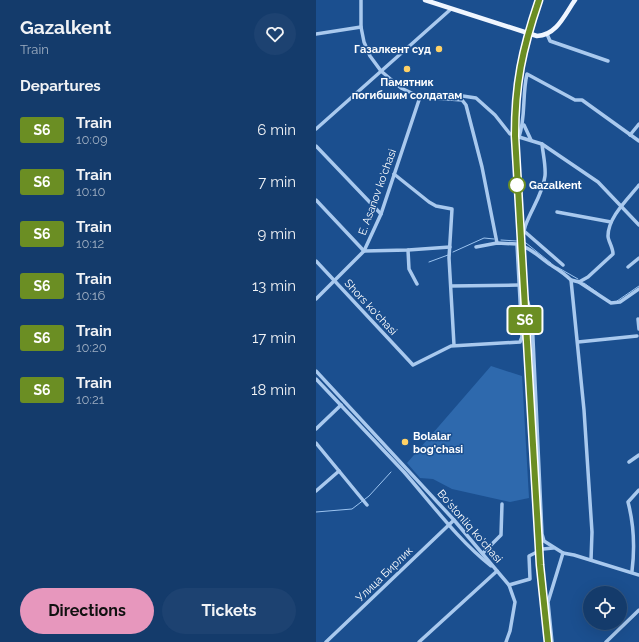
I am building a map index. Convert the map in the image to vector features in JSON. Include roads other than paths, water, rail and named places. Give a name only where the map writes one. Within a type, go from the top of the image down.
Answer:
[{"type":"main road","points":[[426,0],[531,35],[547,34],[557,27],[575,0]]},
{"type":"street","points":[[361,0],[361,27],[364,42],[370,56],[381,71],[401,88],[420,97],[462,100],[466,105],[482,167],[498,243]]},
{"type":"street","points":[[316,129],[451,9]]},
{"type":"street","points":[[316,34],[361,27]]},
{"type":"street","points":[[547,34],[550,41],[608,61]]},
{"type":"street","points":[[639,141],[582,100],[575,100],[527,74],[525,83],[524,125],[519,137],[542,144],[598,182],[639,225]]},
{"type":"street","points":[[448,99],[456,95],[476,98],[495,115],[510,134]]},
{"type":"street","name":"E. Asanov ko'chasi","points":[[316,299],[364,251],[381,214],[420,97]]},
{"type":"street","points":[[630,135],[639,124]]},
{"type":"street","points":[[524,125],[531,140]]},
{"type":"street","points":[[542,144],[545,176],[524,231],[522,246],[525,292],[532,317],[542,534],[544,541],[563,553],[639,574]]},
{"type":"street","points":[[316,146],[381,214]]},
{"type":"street","points":[[394,174],[429,202],[436,206],[452,209],[449,258],[452,286],[454,345],[520,342],[522,337],[517,244],[498,243],[476,247]]},
{"type":"street","points":[[579,282],[613,254],[613,247],[608,237],[610,222],[639,185]]},
{"type":"street","points":[[316,200],[364,251],[450,247]]},
{"type":"street","points":[[558,212],[610,222]]},
{"type":"street","points":[[524,231],[563,265]]},
{"type":"street","points":[[522,246],[529,249],[551,266],[562,270],[571,280],[579,282],[611,303],[620,302],[639,289]]},
{"type":"street","points":[[408,250],[409,269],[417,284]]},
{"type":"street","points":[[628,267],[639,258]]},
{"type":"street","name":"Shors ko'chasi","points":[[316,261],[413,365],[454,345]]},
{"type":"street","points":[[571,280],[578,342],[592,532],[591,560]]},
{"type":"street","points":[[452,286],[519,285]]},
{"type":"street","points":[[638,319],[639,329]]},
{"type":"street","points":[[578,342],[638,336]]},
{"type":"street","name":"Bo'stonliq ko'chasi","points":[[316,371],[454,520],[497,571]]},
{"type":"street","name":"Bo'stonliq ko'chasi","points":[[316,379],[404,472],[449,525],[480,557],[497,571]]},
{"type":"street","points":[[316,429],[345,402]]},
{"type":"street","points":[[316,443],[366,504]]},
{"type":"street","points":[[629,462],[639,456]]},
{"type":"street","points":[[316,491],[339,471]]},
{"type":"street","points":[[632,571],[635,546],[633,520],[628,502],[638,492]]},
{"type":"street","points":[[483,553],[501,535],[502,504]]},
{"type":"street","name":"Улица Бирлик","points":[[326,642],[454,520]]},
{"type":"street","points":[[509,586],[530,579],[529,556],[543,549],[553,548]]},
{"type":"street","points":[[552,642],[548,602],[563,553]]},
{"type":"street","points":[[419,642],[497,571],[509,586],[515,602],[510,631],[506,642]]},
{"type":"street","points":[[627,619],[639,610]]},
{"type":"street","points":[[606,642],[616,630]]},
{"type":"waterway","points":[[453,252],[484,238],[494,239]]},
{"type":"waterway","points":[[501,240],[517,241]]},
{"type":"waterway","points":[[523,242],[551,263]]},
{"type":"waterway","points":[[429,262],[448,255]]},
{"type":"waterway","points":[[557,267],[578,279]]},
{"type":"waterway","points":[[584,283],[598,293]]},
{"type":"waterway","points":[[617,301],[639,286]]},
{"type":"waterway","points":[[316,512],[352,509],[369,496],[391,472]]},
{"type":"railway","points":[[539,0],[528,35],[518,83],[515,136],[539,551],[548,642]]},
{"type":"train","name":"S6","points":[[539,0],[526,40],[518,75],[515,107],[515,136],[519,230],[540,565],[548,642]]},
{"type":"place","name":"Газалкент суд","points":[[439,49]]},
{"type":"place","name":"Памятник погибшим солдатам","points":[[407,69]]},
{"type":"place","name":"Gazalkent","points":[[517,185]]},
{"type":"place","name":"Bolalar bog'chasi","points":[[405,442]]}]
